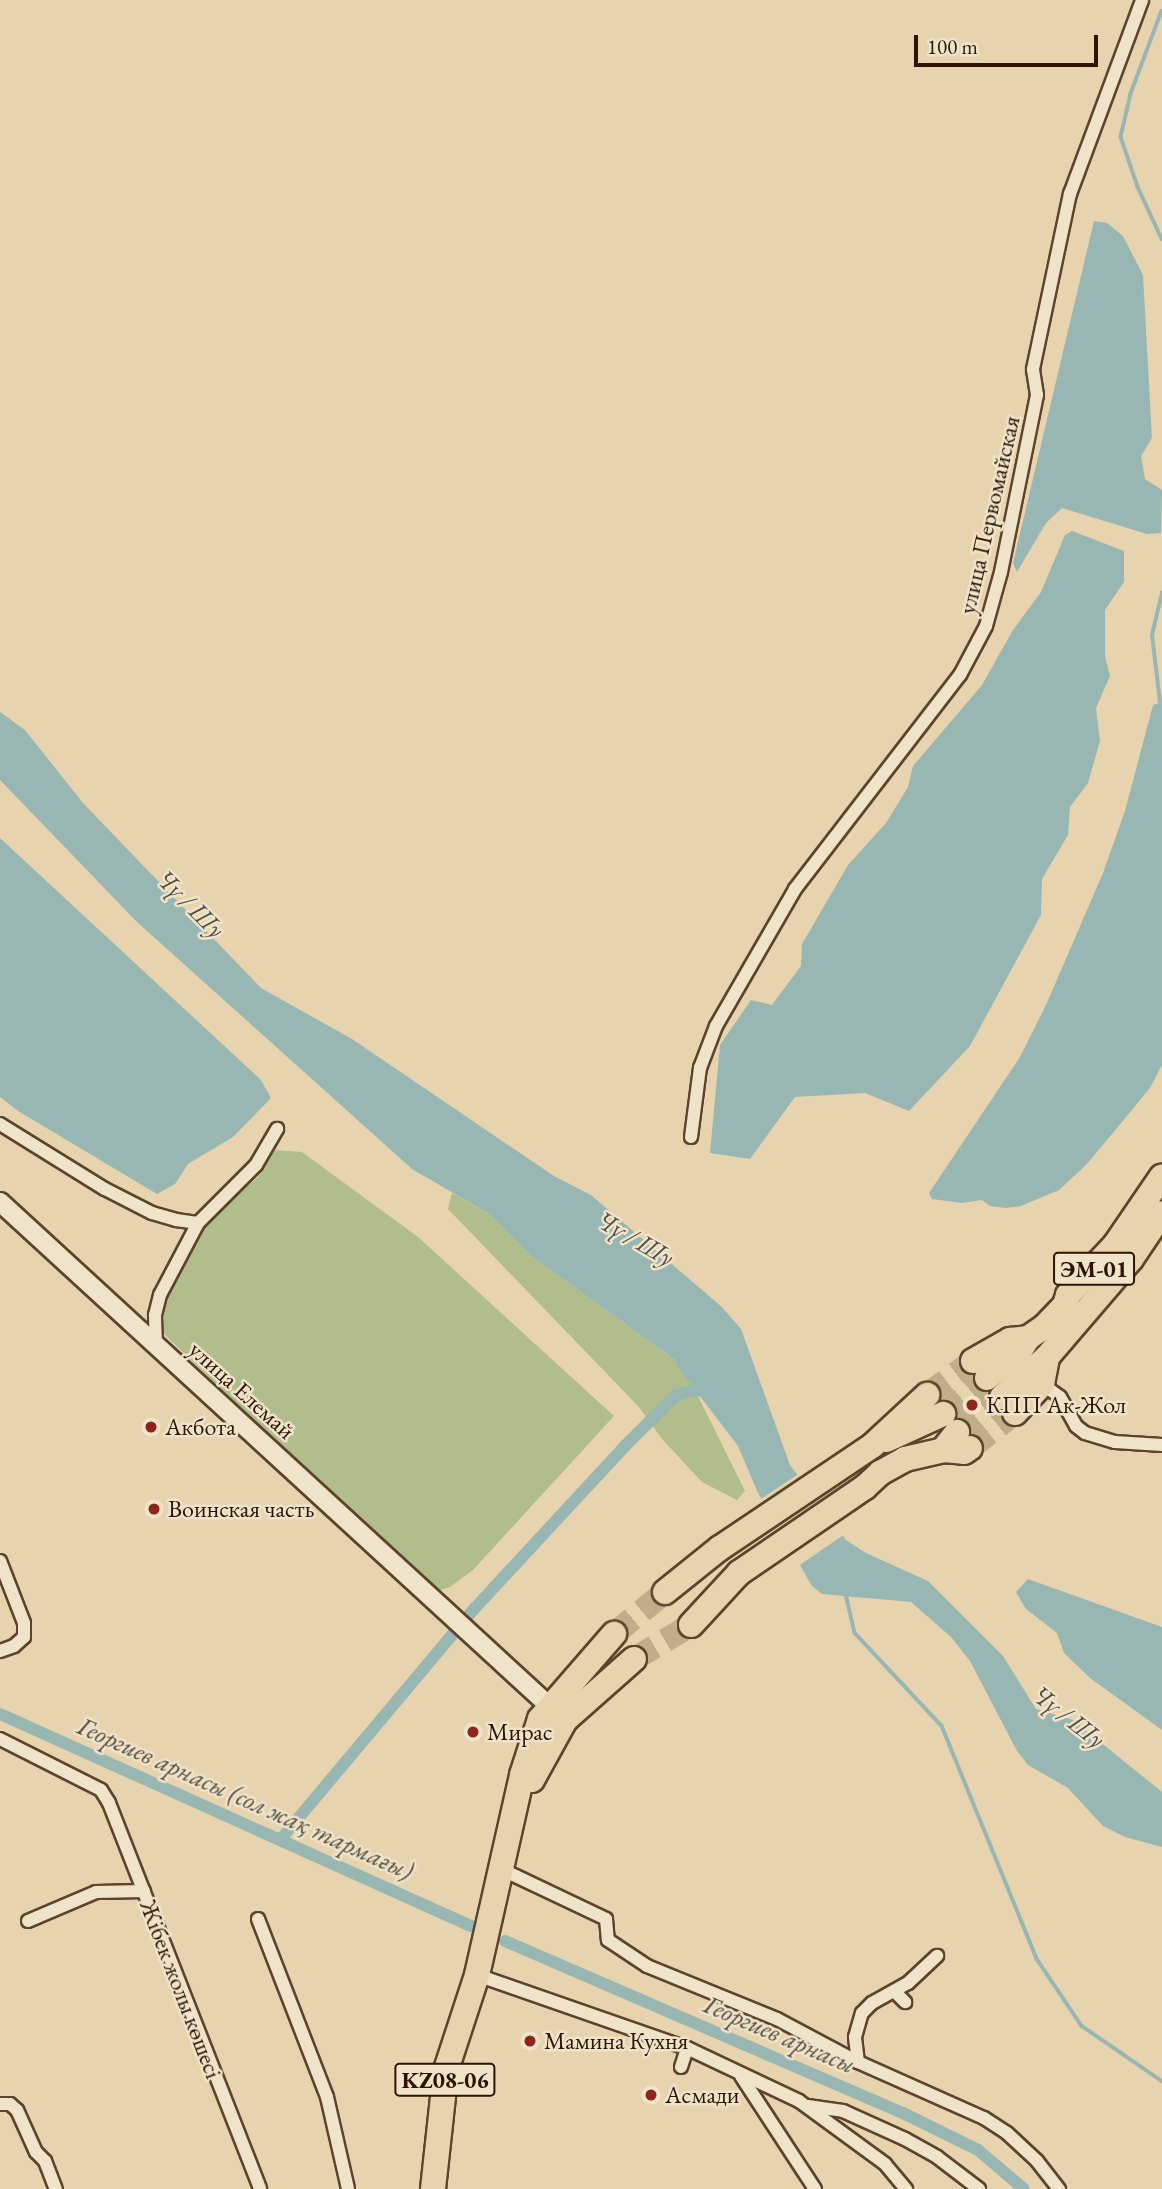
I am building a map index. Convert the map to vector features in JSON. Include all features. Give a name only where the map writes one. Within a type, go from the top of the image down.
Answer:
[{"type":"highway","name":"ЭМ-01","points":[[994,1387],[1047,1357],[1084,1290],[1162,1176]]},
{"type":"highway","name":"ЭМ-01","points":[[994,1387],[1010,1340],[1032,1334],[1045,1326],[1084,1290],[1131,1259],[1162,1213]]},
{"type":"highway","points":[[994,1387],[1042,1384],[1047,1357]]},
{"type":"highway","points":[[665,1592],[720,1548],[873,1445],[927,1395]]},
{"type":"highway","points":[[691,1625],[739,1573],[861,1490],[880,1473],[949,1440],[873,1445]]},
{"type":"highway","name":"KZ08-06","points":[[433,2189],[446,2070],[477,1975],[516,1809],[557,1713],[614,1634]]},
{"type":"highway","name":"KZ08-06","points":[[557,1713],[634,1660]]},
{"type":"street","name":"улица Первомайская","points":[[691,1138],[699,1068],[716,1026],[795,889],[960,675],[986,626],[1001,572],[1037,395],[1033,369],[1070,194],[1142,0]]},
{"type":"street","points":[[0,1124],[105,1189],[152,1213],[198,1223]]},
{"type":"street","points":[[156,1346],[155,1315],[160,1296],[198,1223],[256,1165],[277,1129]]},
{"type":"street","name":"улица Елемай","points":[[0,1202],[557,1713]]},
{"type":"street","points":[[1042,1384],[1060,1397],[1076,1426],[1086,1433],[1115,1442],[1162,1445]]},
{"type":"street","points":[[0,1561],[24,1623],[24,1637],[13,1646],[0,1651]]},
{"type":"street","name":"Жібек жолы көшесі","points":[[0,1739],[101,1790],[144,1891],[260,2189]]},
{"type":"street","points":[[503,1870],[606,1919],[608,1940],[647,1966],[777,2020],[858,2062],[984,2118],[1027,2152],[1059,2189]]},
{"type":"street","points":[[28,1921],[96,1892],[144,1891]]},
{"type":"street","points":[[258,1919],[327,2097],[348,2189]]},
{"type":"street","points":[[858,2062],[855,2037],[862,2013],[872,2003],[908,1983],[937,1956]]},
{"type":"street","points":[[477,1975],[687,2048],[808,2106],[885,2164],[906,2189]]},
{"type":"street","points":[[894,1991],[905,2002]]},
{"type":"street","points":[[681,2067],[687,2048]]},
{"type":"street","points":[[741,2076],[815,2189]]},
{"type":"street","points":[[0,2104],[10,2105],[18,2110],[36,2152],[46,2161],[56,2189]]},
{"type":"street","points":[[808,2106],[843,2111],[905,2139],[953,2168],[979,2189]]},
{"type":"green space","points":[[275,1150],[302,1152],[418,1237],[614,1416],[473,1570],[450,1587],[437,1591],[163,1333],[158,1316],[181,1260],[200,1226],[258,1177]]},
{"type":"green space","points":[[452,1193],[489,1214],[531,1256],[675,1360],[695,1390],[745,1491],[737,1500],[702,1482],[662,1439],[639,1407],[448,1209]]},
{"type":"water","points":[[1094,221],[1107,223],[1123,236],[1143,275],[1152,438],[1141,456],[1145,479],[1162,490],[1161,533],[1147,534],[1062,508],[1046,523],[1017,572],[1013,563]]},
{"type":"water","points":[[1072,531],[1124,551],[1124,582],[1105,610],[1105,656],[1110,676],[1096,708],[1100,741],[1088,783],[1070,807],[1068,835],[1042,879],[1041,915],[970,1046],[909,1111],[865,1093],[795,1097],[750,1159],[710,1153],[720,1045],[751,1000],[772,1005],[801,966],[802,944],[848,865],[886,823],[908,787],[913,766],[982,685],[1013,630],[1041,592],[1065,535]]},
{"type":"water","points":[[1162,702],[1162,1065],[1150,1088],[1086,1165],[1059,1190],[1021,1206],[1006,1208],[990,1206],[982,1200],[962,1203],[932,1199],[929,1193],[1020,1057],[1046,1005],[1103,873],[1125,811],[1153,705]]},
{"type":"water","name":"Чү / Шу","points":[[0,712],[25,730],[83,803],[261,988],[352,1039],[554,1176],[591,1195],[722,1307],[741,1329],[790,1465],[846,1540],[866,1553],[928,1581],[1003,1656],[1036,1709],[1073,1720],[1162,1792],[1162,1847],[1125,1837],[1103,1826],[1068,1788],[1028,1765],[1017,1751],[970,1661],[951,1637],[911,1602],[822,1594],[812,1586],[758,1493],[738,1446],[675,1360],[531,1256],[489,1214],[412,1169],[137,922],[0,780]]},
{"type":"water","points":[[0,838],[261,1080],[271,1098],[233,1137],[188,1164],[175,1184],[157,1194],[18,1111],[0,1097]]},
{"type":"water","points":[[1028,1579],[1162,1627],[1162,1730],[1090,1678],[1064,1653],[1057,1633],[1026,1609],[1016,1592]]},
{"type":"pier","points":[[800,1473],[845,1534],[797,1567],[758,1501]]},
{"type":"waterway","points":[[1162,11],[1131,94],[1121,137],[1138,187],[1162,239]]},
{"type":"waterway","points":[[1160,702],[1152,635],[1162,593]]},
{"type":"waterway","points":[[280,1840],[475,1608],[626,1445],[676,1395],[695,1390],[711,1392]]},
{"type":"waterway","points":[[846,1594],[855,1633],[942,1726],[1037,1959],[1082,2026],[1162,2081]]},
{"type":"waterway","name":"Георгиев арнасы (сол жақ тармағы)","points":[[0,1714],[471,1926]]},
{"type":"waterway","name":"Георгиев арнасы","points":[[505,1941],[903,2113],[978,2150],[1024,2189]]},
{"type":"tunnel","points":[[927,1395],[973,1361]]},
{"type":"tunnel","points":[[943,1414],[987,1378]]},
{"type":"tunnel","points":[[957,1432],[1002,1397]]},
{"type":"tunnel","points":[[970,1448],[1015,1413]]},
{"type":"tunnel","points":[[614,1634],[665,1592]]},
{"type":"tunnel","points":[[634,1659],[691,1625]]},
{"type":"place","name":"КПП Ак-Жол","points":[[972,1405]]},
{"type":"place","name":"Акбота","points":[[151,1427]]},
{"type":"place","name":"Воинская часть","points":[[154,1509]]},
{"type":"place","name":"Мирас","points":[[473,1732]]},
{"type":"place","name":"Мамина Кухня","points":[[530,2041]]},
{"type":"place","name":"Асмади","points":[[651,2095]]}]
